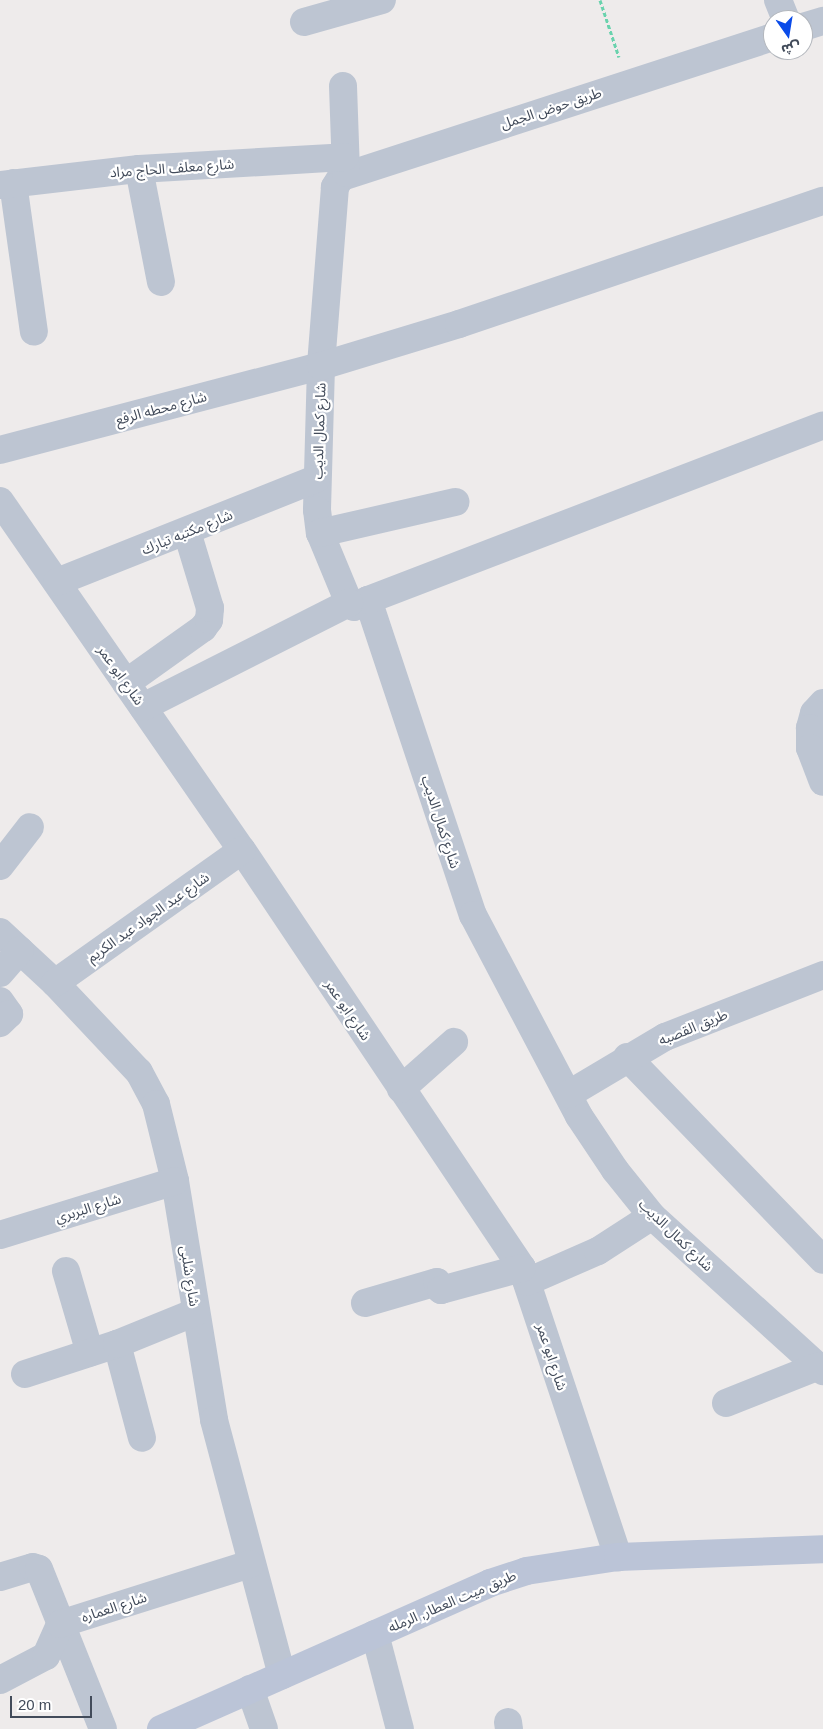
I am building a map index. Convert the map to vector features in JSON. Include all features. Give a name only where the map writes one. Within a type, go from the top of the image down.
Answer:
[{"type":"main road","name":"طريق ميت العطار, الرمله","points":[[161,1729],[490,1583],[526,1571],[618,1557],[823,1550]]},
{"type":"street","points":[[304,22],[382,0]]},
{"type":"street","name":"طريق حوض الجمل","points":[[342,172],[763,40]]},
{"type":"street","name":"شارع كمال الديب","points":[[343,86],[342,172],[321,366],[316,479],[320,532],[358,602],[462,888],[492,954],[569,1094],[615,1170],[652,1216],[821,1368]]},
{"type":"street","points":[[139,169],[161,282]]},
{"type":"street","name":"شارع معلف الحاج مراد","points":[[6,184],[139,169],[342,172]]},
{"type":"street","points":[[6,184],[34,332]]},
{"type":"street","name":"شارع محطه الرفع","points":[[0,450],[321,366],[459,324],[823,201]]},
{"type":"street","points":[[143,707],[358,602],[823,425]]},
{"type":"street","name":"شارع مكتبه تبارك","points":[[56,582],[187,532],[316,479]]},
{"type":"street","name":"شارع ابو عمر","points":[[0,501],[242,850],[525,1275],[618,1557]]},
{"type":"street","points":[[320,532],[455,502]]},
{"type":"street","points":[[126,683],[203,628],[209,620],[210,608],[187,532]]},
{"type":"street","points":[[823,703],[814,713],[810,728],[810,748],[823,782]]},
{"type":"street","points":[[0,866],[30,827]]},
{"type":"street","name":"شارع عبد الجواد عبد الكريم","points":[[55,984],[242,850]]},
{"type":"street","points":[[0,973],[10,941]]},
{"type":"street","name":"شارع شلبى","points":[[10,941],[55,984],[139,1072],[156,1104],[175,1181],[214,1420],[250,1564],[282,1675]]},
{"type":"street","name":"طريق القصبه","points":[[569,1094],[627,1057],[665,1037],[823,975]]},
{"type":"street","points":[[0,1001],[9,1014],[0,1023]]},
{"type":"street","points":[[401,1089],[454,1042]]},
{"type":"street","points":[[627,1057],[823,1260]]},
{"type":"street","name":"شارع البربري","points":[[0,1235],[175,1181]]},
{"type":"street","points":[[365,1303],[437,1282],[441,1290],[525,1275],[606,1246],[652,1216]]},
{"type":"street","points":[[66,1271],[90,1353]]},
{"type":"street","points":[[25,1374],[117,1344],[196,1312]]},
{"type":"street","points":[[117,1344],[142,1438]]},
{"type":"street","points":[[726,1404],[821,1368]]},
{"type":"street","name":"شارع العماره","points":[[60,1624],[250,1564]]},
{"type":"street","points":[[0,1577],[33,1567],[39,1568],[103,1729]]},
{"type":"street","points":[[0,1680],[46,1656],[60,1624]]},
{"type":"street","points":[[375,1634],[400,1729]]},
{"type":"street","points":[[250,1689],[264,1729]]},
{"type":"path","points":[[600,0],[628,84]]}]
